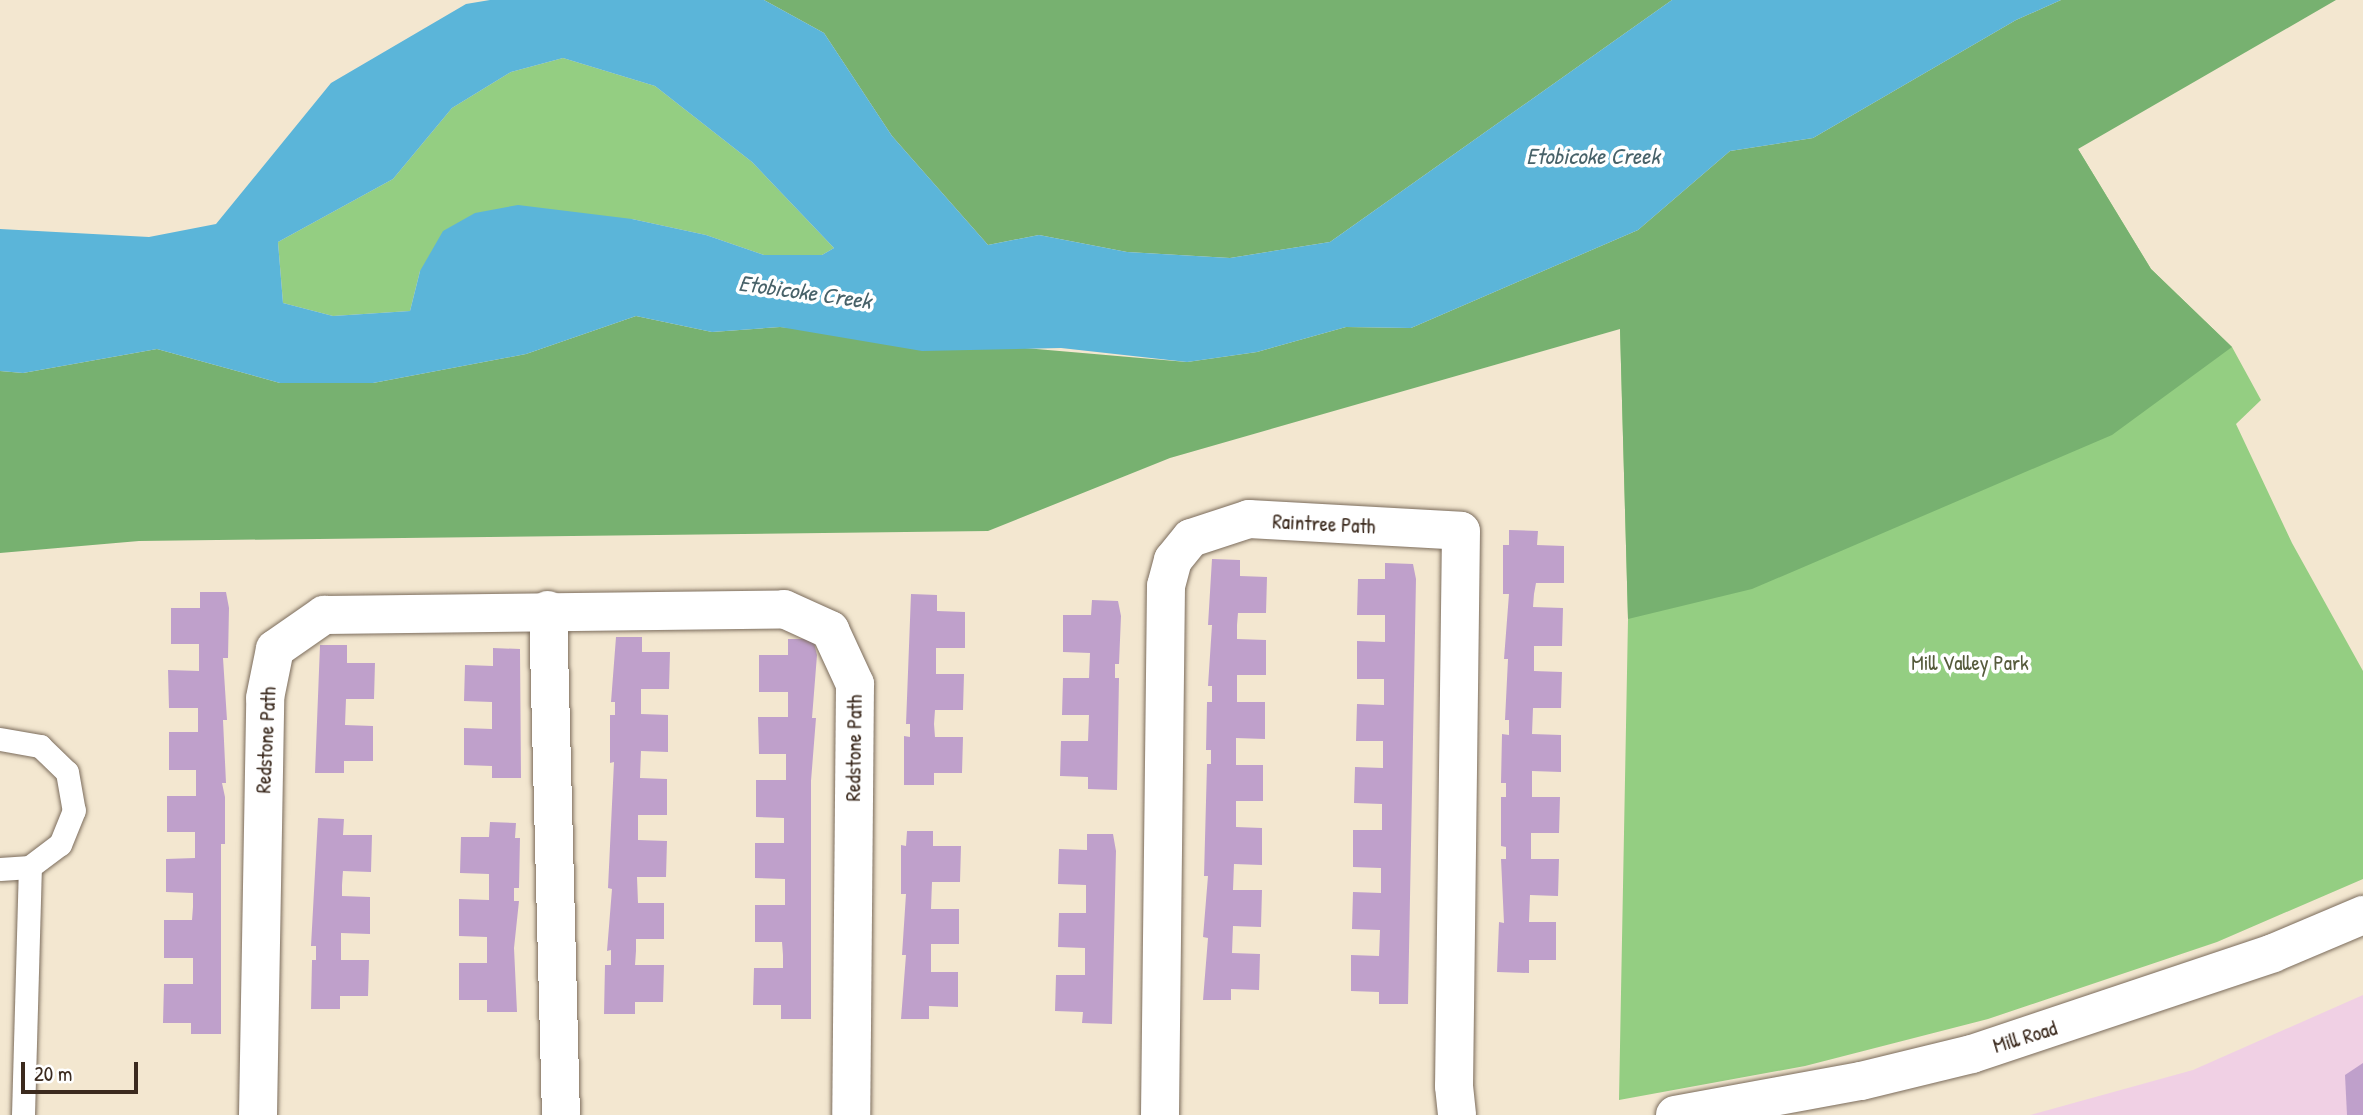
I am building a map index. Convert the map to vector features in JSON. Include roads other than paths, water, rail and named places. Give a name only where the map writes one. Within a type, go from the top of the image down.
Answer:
[{"type":"street","name":"Raintree Path","points":[[1160,1115],[1166,586],[1173,560],[1191,538],[1249,520],[1461,531],[1454,1086],[1457,1115]]},
{"type":"street","name":"Redstone Path","points":[[258,1115],[265,698],[275,649],[324,615],[784,609],[830,630],[855,684],[851,1115]]},
{"type":"street","points":[[548,610],[561,1115]]},
{"type":"street","name":"Mill Road","points":[[1675,1115],[1744,1110],[1972,1054],[2261,957],[2363,915]]},
{"type":"lane","points":[[0,738],[40,746],[67,772],[74,810],[60,845],[30,867],[0,869]]},
{"type":"lane","points":[[23,1115],[30,867]]},
{"type":"water","name":"Etobicoke Creek","points":[[490,0],[764,0],[824,33],[892,136],[988,245],[1039,235],[1127,252],[1230,258],[1330,242],[1672,0],[2061,0],[2016,20],[1813,138],[1730,151],[1638,230],[1411,328],[1346,327],[1257,352],[1187,362],[1061,348],[922,351],[780,327],[712,332],[636,316],[526,354],[373,383],[280,383],[157,349],[23,373],[0,371],[0,229],[149,237],[216,224],[331,83],[466,4]],"holes":[[[563,58],[655,86],[752,162],[834,248],[822,255],[764,255],[706,235],[632,219],[518,205],[475,213],[443,231],[420,271],[410,311],[333,316],[283,303],[278,242],[393,179],[452,108],[511,72]]]},
{"type":"park label","name":"Mill Valley Park","points":[[1970,663]]}]
